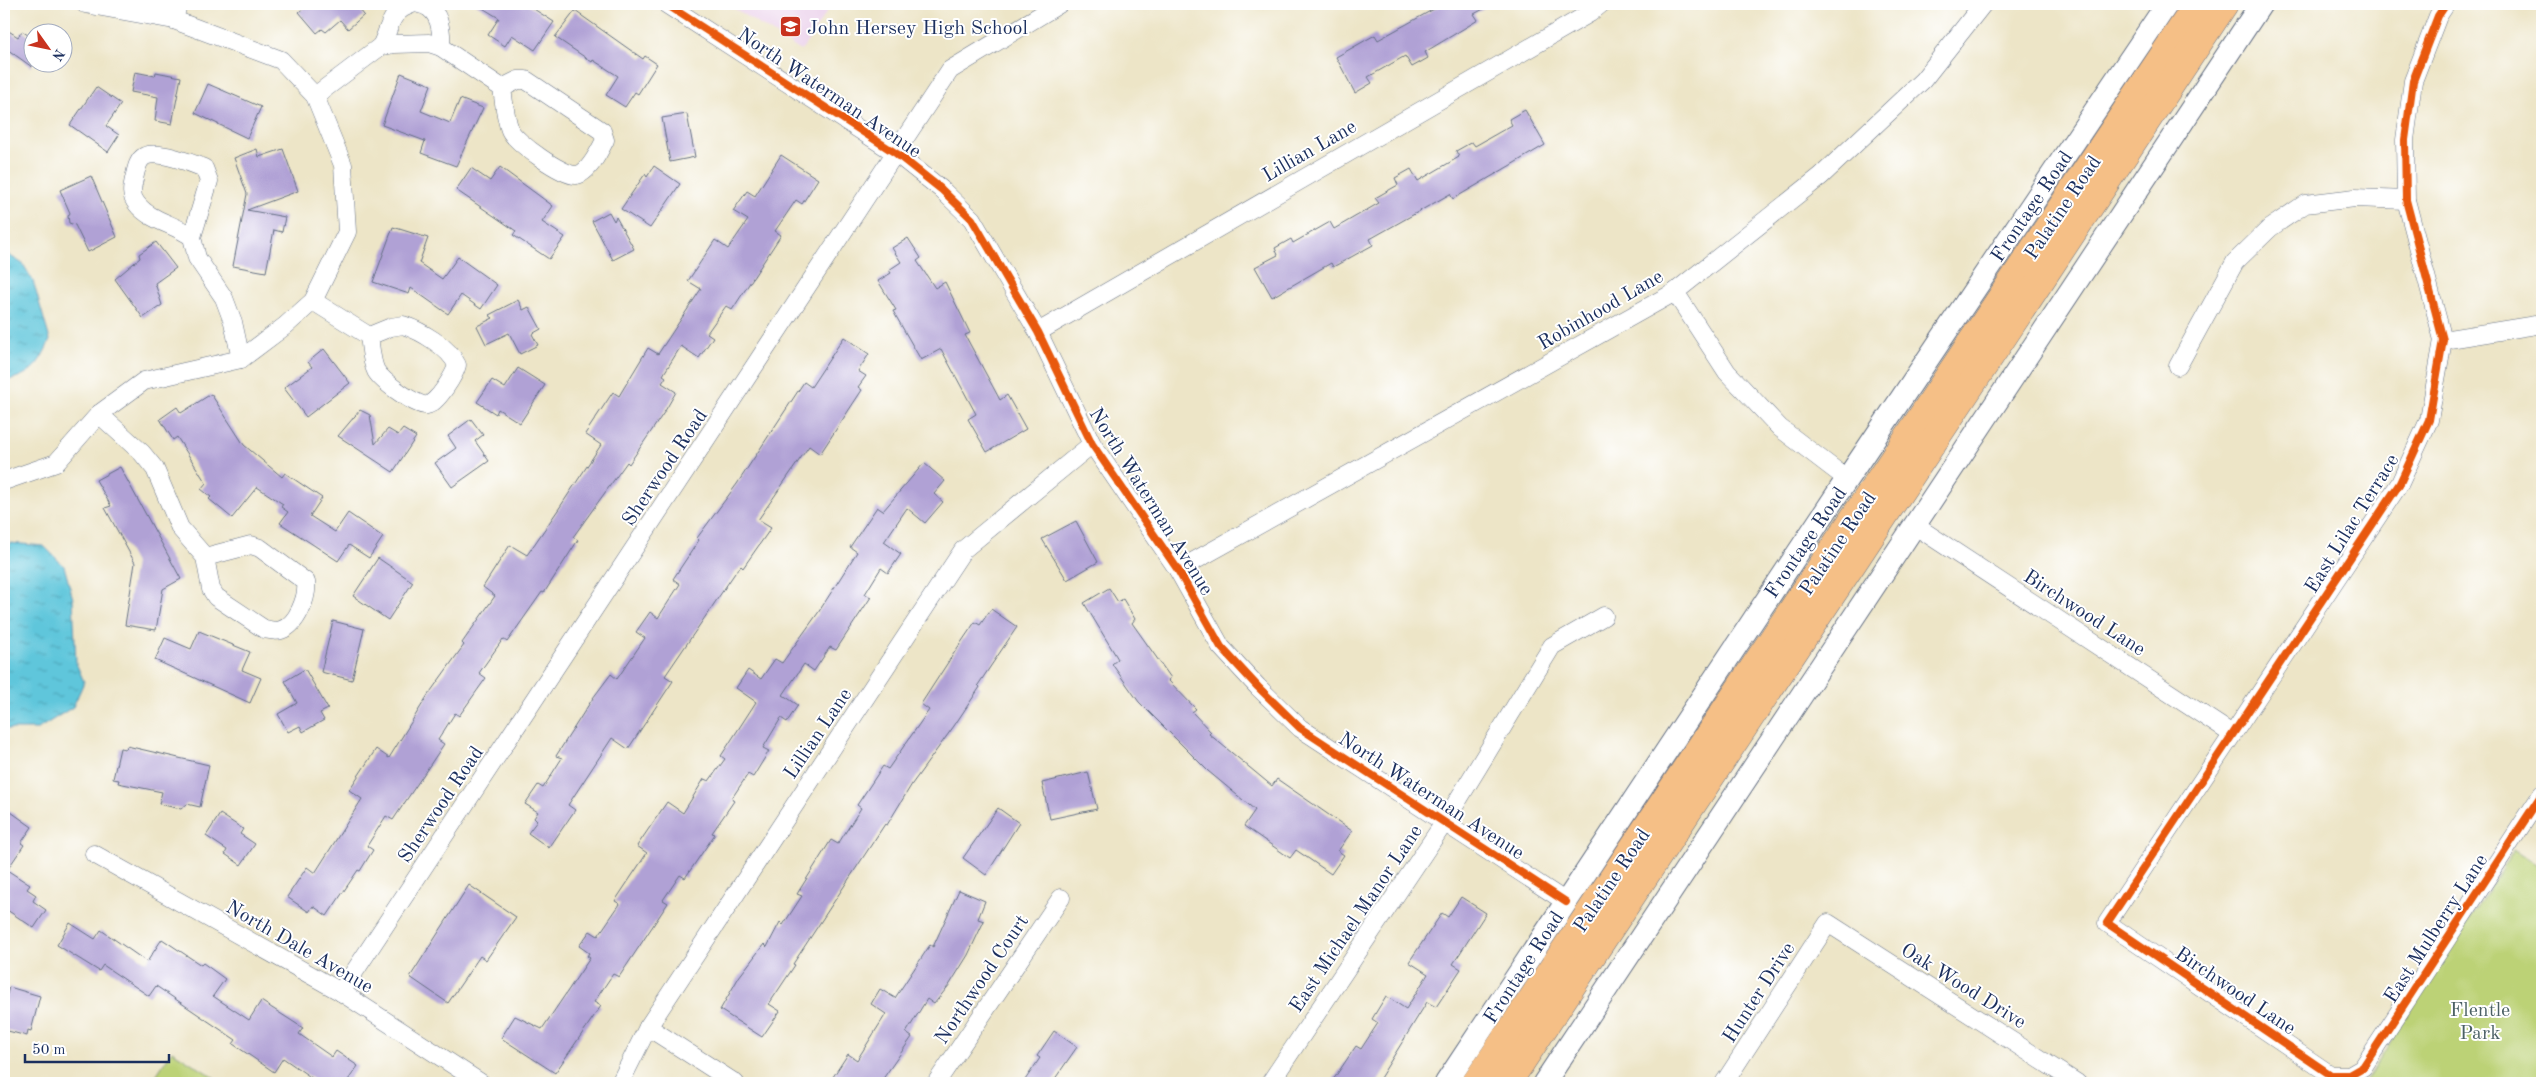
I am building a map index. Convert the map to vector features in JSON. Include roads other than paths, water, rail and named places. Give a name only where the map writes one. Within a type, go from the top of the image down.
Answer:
[{"type":"highway","name":"Palatine Road","points":[[1476,1083],[2198,4]]},
{"type":"highway","name":"Palatine Road","points":[[1506,1083],[2224,4]]},
{"type":"street","points":[[4,481],[56,463],[99,414],[144,381],[241,359],[285,326],[312,301],[347,232],[343,165],[315,96],[281,60],[176,12],[85,4]]},
{"type":"street","points":[[315,96],[382,46],[392,20],[400,8],[412,4]]},
{"type":"street","points":[[419,4],[426,5],[436,15],[442,27],[441,47]]},
{"type":"street","name":"North Waterman Avenue","points":[[666,4],[897,154],[941,189],[972,219],[1038,332],[1092,444],[1178,570],[1221,647],[1258,687],[1300,728],[1566,902]]},
{"type":"street","name":"Sherwood Road","points":[[341,992],[897,154],[950,70],[1059,4]]},
{"type":"street","name":"Lillian Lane","points":[[1038,332],[1590,13],[1601,4]]},
{"type":"street","name":"Robinhood Lane","points":[[1178,570],[1675,292],[1821,176],[1923,80],[1983,4]]},
{"type":"street","name":"Frontage Road","points":[[1446,1083],[1847,479],[2167,4]]},
{"type":"street","points":[[1544,1083],[2261,4]]},
{"type":"street","name":"East Lilac Terrace","points":[[2108,923],[2400,483],[2429,420],[2443,340],[2406,200],[2404,140],[2413,81],[2438,16],[2446,4]]},
{"type":"street","points":[[382,46],[429,43],[441,47],[502,88],[510,130],[516,141],[566,173],[577,175],[585,171],[605,140],[602,131],[526,80],[518,80],[502,88]]},
{"type":"street","points":[[192,237],[179,228],[145,214],[135,202],[131,191],[137,164],[144,156],[153,154],[191,162],[204,168],[209,181],[192,237],[197,258],[224,298],[233,322],[241,359]]},
{"type":"street","points":[[2178,366],[2235,262],[2270,228],[2305,204],[2355,198],[2406,200]]},
{"type":"street","points":[[1675,292],[1727,372],[1780,428],[1847,479]]},
{"type":"street","points":[[312,301],[369,336],[373,362],[384,381],[419,404],[428,405],[434,402],[455,371],[457,365],[454,358],[413,328],[403,325],[392,326],[369,336]]},
{"type":"street","points":[[2443,340],[2542,324]]},
{"type":"street","points":[[99,414],[142,453],[155,469],[180,528],[205,557],[211,589],[216,597],[264,629],[282,630],[291,624],[306,600],[306,582],[260,548],[251,545],[205,557]]},
{"type":"street","name":"Lillian Lane","points":[[620,1083],[648,1027],[963,550],[1092,444]]},
{"type":"street","name":"Birchwood Lane","points":[[1914,525],[2232,734]]},
{"type":"street","name":"East Michael Manor Lane","points":[[1270,1083],[1444,823],[1552,646],[1604,616]]},
{"type":"street","name":"East Mulberry Lane","points":[[2349,1075],[2363,1067],[2542,794]]},
{"type":"street","name":"North Dale Avenue","points":[[94,854],[341,992],[481,1083]]},
{"type":"street","name":"Northwood Court","points":[[936,1083],[1061,898]]},
{"type":"street","name":"Hunter Drive","points":[[1724,1083],[1828,923]]},
{"type":"street","name":"Oak Wood Drive","points":[[1828,923],[2077,1083]]},
{"type":"street","name":"Birchwood Lane","points":[[2108,923],[2332,1075],[2349,1075]]},
{"type":"street","points":[[648,1027],[735,1083]]},
{"type":"water","points":[[4,252],[23,264],[33,281],[50,340],[33,368],[21,376],[4,381]]},
{"type":"water","points":[[10,543],[44,546],[64,566],[73,599],[76,663],[84,682],[73,707],[38,729],[4,729],[4,548]]},
{"type":"place","name":"John Hersey High School","points":[[791,27]]},
{"type":"park label","name":"Flentle Park","points":[[2480,1020]]}]
